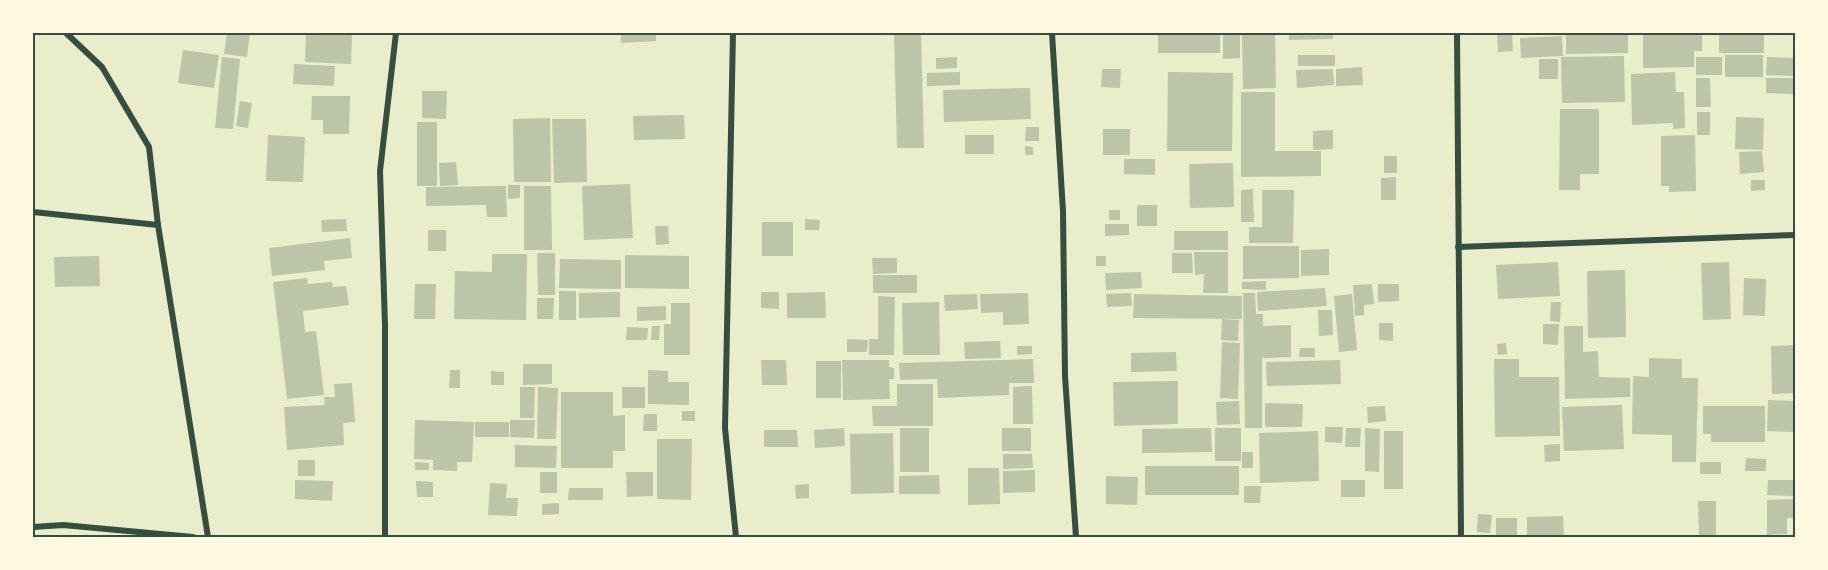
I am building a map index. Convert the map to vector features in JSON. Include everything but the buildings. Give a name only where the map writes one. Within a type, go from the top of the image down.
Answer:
[{"type":"street","points":[[66,33],[102,68],[149,147],[158,225],[208,537]]},
{"type":"street","points":[[385,537],[385,325],[380,171],[396,33]]},
{"type":"street","points":[[733,33],[725,428],[736,537]]},
{"type":"street","points":[[1052,33],[1063,211],[1065,376],[1076,537]]},
{"type":"street","points":[[1457,33],[1461,537]]},
{"type":"street","points":[[33,212],[158,225]]},
{"type":"street","points":[[1458,247],[1795,235]]},
{"type":"street","points":[[33,527],[63,525],[193,537]]}]
